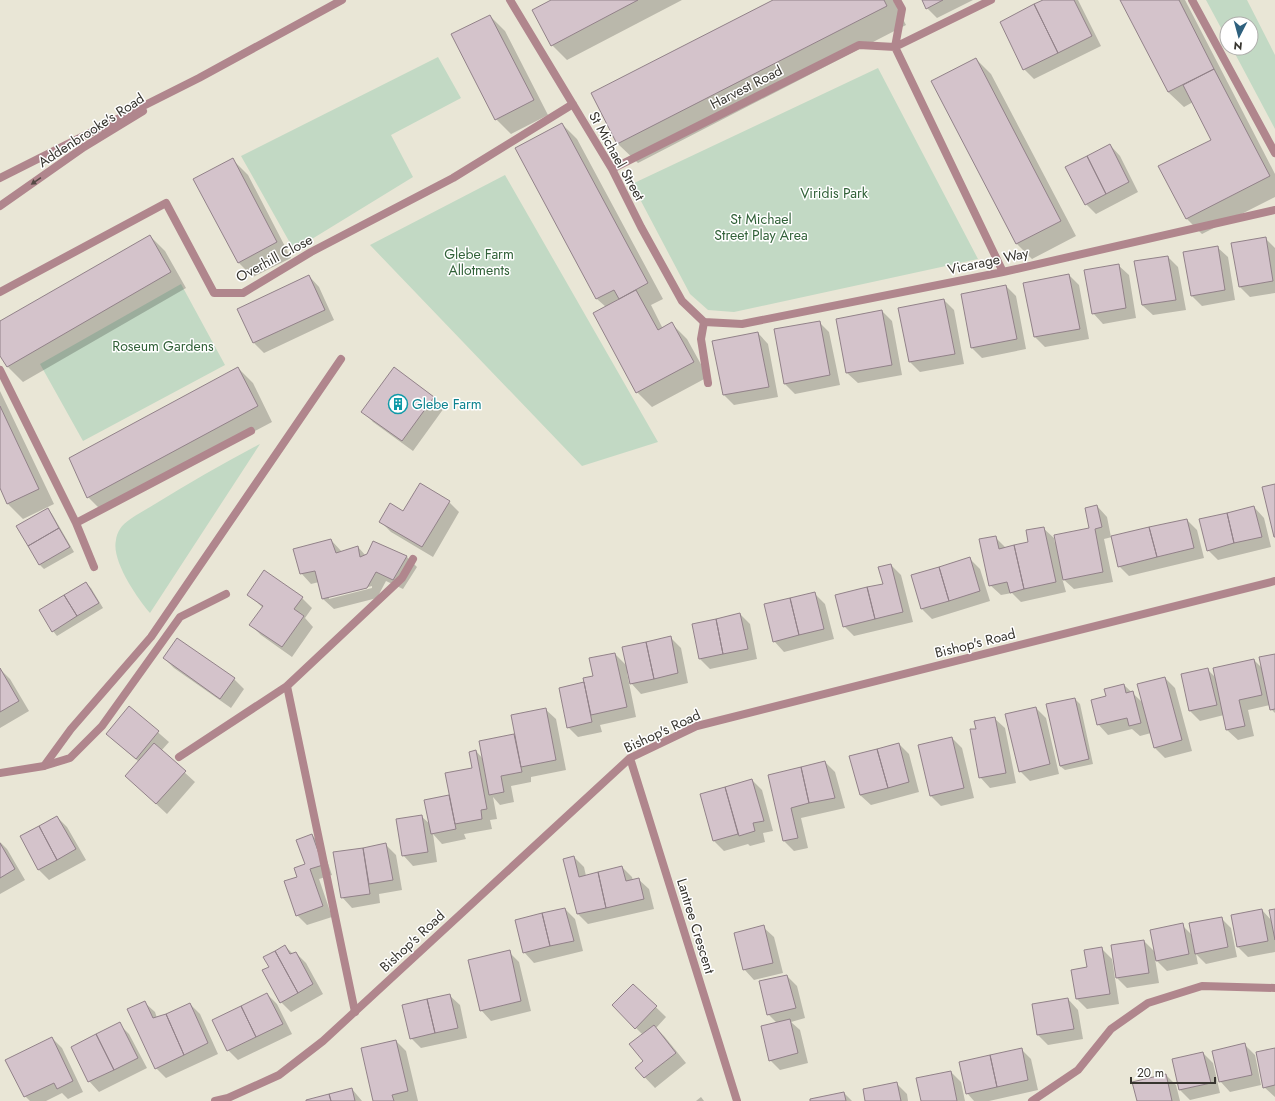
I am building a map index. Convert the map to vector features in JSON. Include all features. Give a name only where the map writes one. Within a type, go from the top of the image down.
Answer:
[{"type":"street","name":"Addenbrooke's Road","points":[[0,178],[199,78],[342,0]]},
{"type":"street","name":"St Michael Street","points":[[510,0],[612,169],[641,227],[682,301],[704,322]]},
{"type":"street","points":[[897,0],[902,10],[895,47],[1003,272]]},
{"type":"street","name":"Harvest Road","points":[[612,169],[859,45],[895,47],[991,0]]},
{"type":"street","points":[[1192,0],[1275,153]]},
{"type":"street","name":"Addenbrooke's Road","points":[[0,206],[84,147],[199,78]]},
{"type":"street","name":"Overhill Close","points":[[0,292],[166,203],[214,293],[243,293],[311,252],[453,178],[573,104]]},
{"type":"street","name":"Vicarage Way","points":[[704,322],[742,324],[1003,272],[1275,210]]},
{"type":"street","points":[[704,322],[700,339],[708,383]]},
{"type":"street","points":[[44,766],[72,729],[151,637],[341,359]]},
{"type":"street","points":[[0,370],[76,523],[94,567]]},
{"type":"street","points":[[76,523],[251,430]]},
{"type":"street","points":[[179,757],[287,686],[402,578],[413,558]]},
{"type":"street","name":"Bishop's Road","points":[[215,1101],[228,1098],[279,1075],[323,1041],[630,758],[697,726],[1275,581]]},
{"type":"street","points":[[0,773],[44,766],[70,758],[102,726],[180,617],[226,594]]},
{"type":"street","points":[[287,686],[354,1012]]},
{"type":"street","name":"Lantree Crescent","points":[[630,758],[737,1101]]},
{"type":"street","points":[[1032,1101],[1078,1070],[1111,1029],[1148,1003],[1202,986],[1275,988]]},
{"type":"green space","points":[[1206,0],[1247,0],[1255,16],[1219,16],[1219,24]]},
{"type":"green space","points":[[1259,24],[1275,55],[1275,129],[1236,56],[1259,56]]},
{"type":"green space","points":[[438,57],[461,98],[391,135],[413,177],[294,250],[241,156]]},
{"type":"green space","name":"Viridis Park","points":[[878,68],[978,259],[734,312],[708,310],[690,294],[632,184]]},
{"type":"green space","name":"Glebe Farm Allotments","points":[[505,175],[658,442],[582,466],[370,245]]},
{"type":"green space","name":"Roseum Gardens","points":[[181,284],[225,365],[83,441],[40,364]]},
{"type":"green space","points":[[260,444],[150,613],[132,589],[117,558],[115,548],[117,534],[120,529],[126,522],[136,515]]},
{"type":"building","points":[[551,0],[638,0],[551,46],[532,10]]},
{"type":"building","points":[[773,0],[884,0],[887,6],[617,144],[591,93]]},
{"type":"building","points":[[922,0],[943,0],[926,9]]},
{"type":"building","points":[[1043,0],[1074,0],[1092,36],[1058,53],[1034,4]]},
{"type":"building","points":[[1120,0],[1179,0],[1214,69],[1168,92]]},
{"type":"building","points":[[1034,4],[1058,53],[1023,70],[1000,22]]},
{"type":"building","points":[[490,15],[534,100],[495,120],[451,34]]},
{"type":"building","points":[[976,58],[1061,221],[1016,244],[931,81]]},
{"type":"building","points":[[1214,69],[1270,176],[1186,219],[1158,166],[1211,140],[1183,85]]},
{"type":"building","points":[[562,123],[648,283],[619,299],[614,290],[596,299],[515,148]]},
{"type":"building","points":[[1110,144],[1129,182],[1106,194],[1087,156]]},
{"type":"building","points":[[1087,156],[1106,194],[1085,205],[1065,167]]},
{"type":"building","points":[[233,158],[277,242],[238,263],[193,179]]},
{"type":"building","points":[[150,235],[171,272],[7,367],[0,356],[0,321]]},
{"type":"building","points":[[1266,237],[1273,281],[1239,287],[1231,243]]},
{"type":"building","points":[[1218,246],[1225,290],[1191,296],[1183,252]]},
{"type":"building","points":[[1168,256],[1176,300],[1142,305],[1134,261]]},
{"type":"building","points":[[1119,264],[1126,308],[1092,314],[1084,270]]},
{"type":"building","points":[[1069,274],[1080,329],[1034,337],[1023,283]]},
{"type":"building","points":[[309,275],[325,310],[253,343],[237,309]]},
{"type":"building","points":[[1006,285],[1017,339],[971,348],[961,294]]},
{"type":"building","points":[[636,290],[658,330],[672,322],[694,362],[636,393],[593,313]]},
{"type":"building","points":[[944,299],[955,354],[909,362],[898,308]]},
{"type":"building","points":[[882,310],[892,365],[846,373],[836,319]]},
{"type":"building","points":[[820,321],[830,375],[784,384],[774,329]]},
{"type":"building","points":[[758,332],[769,387],[723,395],[712,341]]},
{"type":"building","points":[[238,367],[258,406],[87,498],[69,458]]},
{"type":"building","name":"Glebe Farm","points":[[394,367],[434,397],[402,441],[361,412]]},
{"type":"building","points":[[0,406],[39,489],[7,504],[0,488]]},
{"type":"building","points":[[420,483],[450,501],[422,547],[379,522],[390,503],[403,511]]},
{"type":"building","points":[[1275,484],[1275,537],[1274,537],[1262,487]]},
{"type":"building","points":[[1097,505],[1102,527],[1095,529],[1103,572],[1063,580],[1054,535],[1089,528],[1085,508]]},
{"type":"building","points":[[1254,506],[1262,537],[1234,543],[1227,513]]},
{"type":"building","points":[[48,508],[59,528],[28,546],[16,526]]},
{"type":"building","points":[[1227,513],[1234,543],[1207,551],[1199,519]]},
{"type":"building","points":[[1187,519],[1194,548],[1157,557],[1149,527]]},
{"type":"building","points":[[1044,527],[1056,582],[1024,589],[1014,545],[1028,542],[1026,530]]},
{"type":"building","points":[[1149,527],[1157,557],[1118,567],[1111,536]]},
{"type":"building","points":[[59,528],[70,547],[39,565],[28,546]]},
{"type":"building","points":[[996,536],[999,549],[1014,545],[1024,589],[1010,593],[1007,582],[989,586],[979,539]]},
{"type":"building","points":[[331,539],[336,553],[358,546],[360,557],[367,554],[373,541],[407,556],[393,580],[376,572],[367,588],[322,599],[315,571],[300,574],[293,549]]},
{"type":"building","points":[[970,557],[980,591],[949,601],[939,567]]},
{"type":"building","points":[[891,564],[903,612],[875,619],[867,587],[883,584],[878,567]]},
{"type":"building","points":[[939,567],[949,601],[921,609],[911,575]]},
{"type":"building","points":[[264,570],[303,597],[294,609],[304,616],[282,647],[249,625],[263,606],[247,595]]},
{"type":"building","points":[[86,582],[99,603],[77,616],[64,595]]},
{"type":"building","points":[[867,587],[875,619],[843,627],[835,595]]},
{"type":"building","points":[[815,592],[824,629],[799,635],[790,598]]},
{"type":"building","points":[[64,595],[77,616],[52,632],[39,610]]},
{"type":"building","points":[[790,598],[799,635],[773,642],[764,604]]},
{"type":"building","points":[[740,613],[748,649],[723,654],[716,619]]},
{"type":"building","points":[[716,619],[723,654],[699,659],[692,624]]},
{"type":"building","points":[[671,636],[678,673],[654,679],[646,642]]},
{"type":"building","points":[[177,638],[235,678],[220,699],[163,658]]},
{"type":"building","points":[[646,642],[654,679],[630,684],[622,647]]},
{"type":"building","points":[[615,653],[627,707],[591,715],[583,678],[593,676],[589,658]]},
{"type":"building","points":[[1275,654],[1275,709],[1270,710],[1259,657]]},
{"type":"building","points":[[1254,659],[1262,695],[1239,700],[1245,726],[1226,730],[1213,668]]},
{"type":"building","points":[[0,668],[19,701],[0,712]]},
{"type":"building","points":[[1208,668],[1217,705],[1189,711],[1181,674]]},
{"type":"building","points":[[1165,677],[1182,740],[1154,748],[1137,684]]},
{"type":"building","points":[[584,682],[592,722],[567,728],[559,688]]},
{"type":"building","points":[[1124,684],[1126,693],[1133,691],[1141,723],[1129,726],[1127,718],[1097,725],[1091,700],[1106,696],[1104,689]]},
{"type":"building","points":[[1075,698],[1089,759],[1060,766],[1046,704]]},
{"type":"building","points":[[129,706],[159,731],[136,759],[106,734]]},
{"type":"building","points":[[1036,707],[1050,764],[1019,772],[1005,714]]},
{"type":"building","points":[[546,708],[556,760],[521,767],[511,715]]},
{"type":"building","points":[[995,717],[1006,773],[979,778],[970,729],[976,729],[974,721]]},
{"type":"building","points":[[514,734],[522,772],[501,776],[504,792],[489,795],[479,741]]},
{"type":"building","points":[[952,737],[964,788],[930,796],[918,745]]},
{"type":"building","points":[[154,743],[186,771],[156,804],[125,776]]},
{"type":"building","points":[[899,743],[909,782],[888,788],[877,749]]},
{"type":"building","points":[[877,749],[888,788],[860,795],[849,756]]},
{"type":"building","points":[[476,750],[487,809],[481,810],[482,819],[455,824],[445,773],[472,768],[469,752]]},
{"type":"building","points":[[825,761],[835,798],[809,803],[801,767]]},
{"type":"building","points":[[801,767],[809,803],[791,808],[798,838],[783,841],[768,775]]},
{"type":"building","points":[[752,779],[764,821],[753,823],[755,831],[739,836],[725,787]]},
{"type":"building","points":[[725,787],[738,834],[713,841],[700,794]]},
{"type":"building","points":[[449,795],[456,829],[431,834],[424,800]]},
{"type":"building","points":[[422,815],[428,852],[402,856],[396,819]]},
{"type":"building","points":[[57,816],[76,849],[57,860],[39,826]]},
{"type":"building","points":[[39,826],[57,860],[38,870],[20,836]]},
{"type":"building","points":[[312,834],[323,865],[310,869],[323,906],[296,916],[284,881],[297,877],[294,868],[305,864],[296,840]]},
{"type":"building","points":[[0,843],[15,869],[0,878]]},
{"type":"building","points":[[386,843],[393,880],[369,884],[363,848]]},
{"type":"building","points":[[363,848],[370,894],[341,898],[333,852]]},
{"type":"building","points":[[574,856],[579,877],[598,872],[606,908],[577,914],[563,859]]},
{"type":"building","points":[[622,866],[626,881],[639,878],[644,899],[606,908],[598,872]]},
{"type":"building","points":[[565,908],[574,941],[550,946],[542,913]]},
{"type":"building","points":[[1262,909],[1268,941],[1237,947],[1231,915]]},
{"type":"building","points":[[1275,909],[1275,940],[1269,910]]},
{"type":"building","points":[[542,913],[550,946],[523,953],[515,920]]},
{"type":"building","points":[[1222,917],[1228,947],[1195,954],[1189,923]]},
{"type":"building","points":[[1183,923],[1189,954],[1156,961],[1150,930]]},
{"type":"building","points":[[764,925],[773,963],[743,970],[734,933]]},
{"type":"building","points":[[1144,940],[1149,973],[1116,978],[1111,945]]},
{"type":"building","points":[[285,945],[290,954],[296,952],[313,984],[298,993],[275,951]]},
{"type":"building","points":[[1102,947],[1110,994],[1076,999],[1071,970],[1087,967],[1084,950]]},
{"type":"building","points":[[510,950],[521,1001],[480,1011],[468,960]]},
{"type":"building","points":[[275,951],[298,993],[280,1003],[262,970],[269,967],[263,957]]},
{"type":"building","points":[[787,975],[796,1008],[767,1015],[759,981]]},
{"type":"building","points":[[633,984],[657,1006],[635,1029],[612,1005]]},
{"type":"building","points":[[267,993],[283,1024],[256,1037],[241,1006]]},
{"type":"building","points":[[450,994],[458,1028],[435,1033],[427,999]]},
{"type":"building","points":[[1068,998],[1074,1029],[1037,1035],[1032,1004]]},
{"type":"building","points":[[427,999],[435,1033],[410,1039],[402,1005]]},
{"type":"building","points":[[145,1001],[153,1018],[166,1014],[184,1055],[155,1069],[127,1009]]},
{"type":"building","points":[[190,1003],[208,1043],[184,1055],[166,1014]]},
{"type":"building","points":[[241,1006],[256,1037],[227,1051],[212,1020]]},
{"type":"building","points":[[790,1019],[798,1053],[769,1061],[761,1026]]},
{"type":"building","points":[[120,1022],[138,1058],[114,1070],[96,1034]]},
{"type":"building","points":[[654,1025],[676,1053],[644,1078],[635,1068],[643,1061],[629,1044]]},
{"type":"building","points":[[96,1034],[114,1070],[88,1082],[71,1047]]},
{"type":"building","points":[[52,1037],[73,1081],[57,1089],[54,1083],[24,1097],[5,1060]]},
{"type":"building","points":[[396,1040],[408,1091],[392,1095],[394,1101],[373,1101],[361,1048]]},
{"type":"building","points":[[1245,1043],[1252,1075],[1219,1082],[1212,1051]]},
{"type":"building","points":[[1022,1048],[1028,1080],[997,1087],[990,1055]]},
{"type":"building","points":[[1275,1048],[1275,1085],[1263,1088],[1256,1052]]},
{"type":"building","points":[[1203,1052],[1211,1083],[1179,1090],[1172,1059]]},
{"type":"building","points":[[990,1055],[997,1087],[966,1094],[959,1062]]},
{"type":"building","points":[[951,1071],[957,1101],[921,1101],[916,1078]]},
{"type":"building","points":[[1166,1074],[1172,1101],[1137,1101],[1132,1082]]},
{"type":"building","points":[[897,1082],[901,1101],[865,1101],[863,1089]]},
{"type":"building","points":[[352,1088],[355,1101],[331,1101],[329,1094]]},
{"type":"building","points":[[844,1092],[846,1101],[810,1101],[810,1099]]},
{"type":"building","points":[[329,1094],[331,1101],[306,1101],[306,1100]]},
{"type":"place","name":"Glebe Farm","points":[[398,404]]},
{"type":"park label","name":"St Michael Street Play Area","points":[[761,228]]}]
